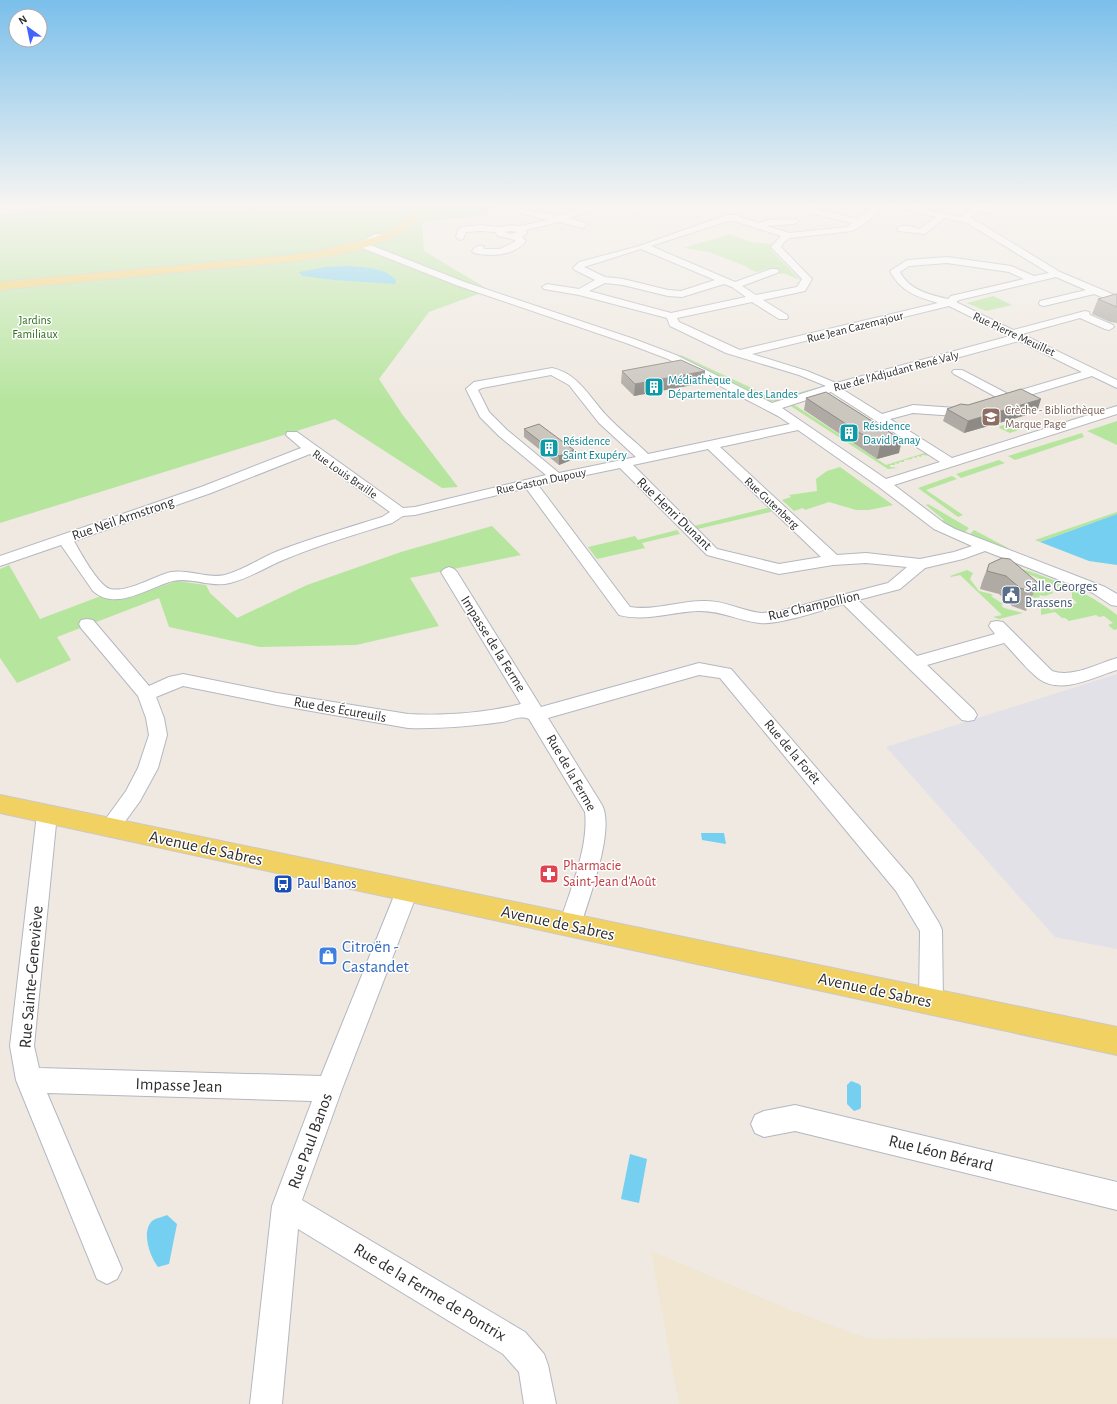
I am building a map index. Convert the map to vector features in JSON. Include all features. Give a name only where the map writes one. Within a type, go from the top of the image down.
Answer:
[{"type":"main road","points":[[0,286],[151,272]]},
{"type":"main road","name":"Avenue de Sabres","points":[[0,804],[1117,1041]]},
{"type":"street","points":[[431,272],[459,283],[659,352],[772,407],[884,484],[939,526],[962,538],[1093,588],[1117,601]]},
{"type":"street","points":[[585,272],[603,280],[623,282],[668,293],[682,294],[772,272]]},
{"type":"street","points":[[705,272],[730,282],[783,317]]},
{"type":"street","points":[[547,287],[580,292],[671,316],[801,289],[807,279],[800,272]]},
{"type":"street","name":"Rue Pierre Meuillet","points":[[895,272],[897,279],[923,296],[950,304],[1117,384]]},
{"type":"street","name":"Rue Pierre Meuillet","points":[[1016,272],[1034,280]]},
{"type":"street","points":[[1053,272],[1117,300]]},
{"type":"street","name":"Rue Jean Cazemajour","points":[[743,353],[950,304],[955,298],[1057,274]]},
{"type":"street","points":[[580,292],[603,280]]},
{"type":"street","points":[[1044,303],[1094,291]]},
{"type":"street","name":"Rue de l'Adjudant René Valy","points":[[772,407],[1017,335],[1083,314],[1109,327]]},
{"type":"street","points":[[671,316],[674,324],[730,351],[743,353],[815,377],[831,384],[833,388],[947,460]]},
{"type":"street","points":[[556,477],[503,433],[484,414],[472,389],[478,385],[552,371],[562,374],[585,394],[598,414],[646,458]]},
{"type":"street","points":[[958,372],[1010,397]]},
{"type":"street","points":[[992,402],[1093,372]]},
{"type":"street","points":[[1105,378],[1117,378]]},
{"type":"street","points":[[880,418],[913,409],[956,412],[978,407]]},
{"type":"street","points":[[884,484],[898,480],[947,460],[981,444],[1002,447],[1117,410]]},
{"type":"street","name":"Rue Gaston Dupouy","points":[[400,512],[415,511],[556,477],[711,446],[799,426]]},
{"type":"street","name":"Rue Louis Braille","points":[[292,435],[400,512]]},
{"type":"street","name":"Rue Gutenberg","points":[[711,446],[833,560]]},
{"type":"street","name":"Rue Neil Armstrong","points":[[310,449],[206,490],[65,539],[99,588],[102,591],[115,594],[128,592],[177,575],[189,575],[205,579],[227,579],[283,554],[387,520],[400,512]]},
{"type":"street","name":"Rue Henri Dunant","points":[[623,463],[712,552],[779,569],[833,560],[866,558],[920,564]]},
{"type":"street","name":"Rue Champollion","points":[[529,483],[625,610],[635,613],[650,613],[690,606],[710,606],[761,618],[776,617],[894,586],[920,564],[958,556],[985,546]]},
{"type":"street","points":[[0,561],[65,539]]},
{"type":"street","name":"Impasse de la Ferme","points":[[449,572],[537,715]]},
{"type":"street","points":[[846,598],[968,715]]},
{"type":"street","points":[[87,624],[146,694],[155,718],[158,735],[148,768],[133,796],[109,828]]},
{"type":"street","points":[[914,663],[1002,631],[1046,674],[1059,680],[1070,679],[1117,664]]},
{"type":"street","name":"Rue de la Forêt","points":[[537,715],[699,669],[725,673],[904,885],[931,930],[931,1002]]},
{"type":"street","name":"Rue des Écureuils","points":[[146,694],[175,681],[183,680],[277,699],[408,721],[430,722],[504,715],[524,710],[537,715]]},
{"type":"street","name":"Rue de la Ferme","points":[[537,715],[595,811],[597,817],[596,834],[570,925]]},
{"type":"street","name":"Rue Sainte-Geneviève","points":[[47,814],[22,1046],[29,1080],[107,1269]]},
{"type":"street","name":"Rue Paul Banos","points":[[266,1404],[286,1206],[329,1089],[407,891]]},
{"type":"street","name":"Impasse Jean","points":[[29,1080],[329,1089]]},
{"type":"street","name":"Rue Léon Bérard","points":[[764,1124],[795,1118],[1117,1196]]},
{"type":"street","name":"Rue de la Ferme de Pontrix","points":[[286,1206],[514,1343],[533,1365],[540,1404]]},
{"type":"shaded area","points":[[1117,674],[1117,949],[1055,937],[886,747]]},
{"type":"shaded area","points":[[651,1251],[788,1309],[869,1339],[1117,1338],[1117,1404],[679,1404]]},
{"type":"green space","name":"Jardins Familiaux","points":[[0,272],[458,272],[489,290],[429,312],[379,379],[402,414],[458,487],[442,488],[335,419],[0,523]]},
{"type":"green space","points":[[774,272],[792,272],[800,280],[783,273],[781,274]]},
{"type":"green space","points":[[993,296],[1012,305],[986,311],[967,303]]},
{"type":"green space","points":[[681,355],[758,391],[772,400],[827,385],[777,401],[771,401],[762,399],[763,397],[688,361],[685,362],[675,358]]},
{"type":"green space","points":[[793,404],[886,465],[928,452],[934,456],[922,455],[921,457],[917,456],[917,458],[913,457],[912,459],[904,460],[904,462],[899,462],[899,464],[895,463],[895,465],[890,465],[890,467],[898,468],[888,469],[789,405]]},
{"type":"green space","points":[[1117,421],[1117,445],[1087,431]]},
{"type":"green space","points":[[1016,422],[1024,428],[1010,433],[999,428],[1000,426]]},
{"type":"green space","points":[[1082,433],[1084,437],[1015,460],[1008,456]]},
{"type":"green space","points":[[999,460],[1005,463],[961,478],[956,474]]},
{"type":"green space","points":[[840,467],[893,505],[869,510],[856,510],[829,502],[805,510],[803,508],[794,511],[782,500],[791,497],[789,495],[817,491],[816,479],[827,471]]},
{"type":"green space","points":[[952,476],[957,479],[926,490],[963,515],[958,517],[918,488]]},
{"type":"green space","points":[[928,504],[969,528],[963,534],[938,522],[944,520],[926,505]]},
{"type":"green space","points":[[771,507],[775,511],[698,529],[694,526]]},
{"type":"green space","points":[[1117,512],[1117,514],[1040,542],[1035,540]]},
{"type":"green space","points":[[492,526],[521,555],[410,578],[439,626],[356,645],[260,647],[169,627],[159,598],[57,637],[71,660],[17,683],[0,658],[0,569],[9,565],[40,619],[101,596],[110,599],[126,598],[177,581],[206,585],[210,593],[237,618],[307,585],[401,552]]},
{"type":"green space","points":[[677,530],[680,534],[642,543],[645,548],[597,559],[588,547],[635,536],[638,540]]},
{"type":"green space","points":[[974,530],[1008,548],[1006,550],[968,536]]},
{"type":"green space","points":[[1003,563],[1063,584],[1105,606],[1117,615],[1117,629],[1114,630],[1108,625],[1113,623],[1104,616],[1099,617],[1096,615],[1069,621],[1062,618],[1055,612],[1041,615],[1041,604],[1044,603],[1051,610],[1077,603],[1072,598],[1072,593]]},
{"type":"green space","points":[[967,570],[973,573],[970,579],[979,591],[993,595],[991,596],[1003,604],[1001,605],[1004,608],[1023,613],[999,619],[993,617],[1002,615],[960,575],[950,576]]},
{"type":"green space","points":[[1029,581],[1051,590],[1053,593],[1045,596],[1039,595],[1040,597],[1034,598],[1030,594]]},
{"type":"water","points":[[299,272],[384,272],[396,280],[395,284],[334,280],[302,276]]},
{"type":"water","points":[[1117,514],[1117,565],[1089,561],[1040,542]]},
{"type":"water","points":[[701,833],[724,833],[726,844],[702,840]]},
{"type":"water","points":[[851,1081],[861,1086],[861,1107],[860,1109],[854,1111],[847,1104],[847,1085]]},
{"type":"water","points":[[630,1154],[647,1159],[639,1203],[621,1199]]},
{"type":"water","points":[[167,1215],[177,1224],[169,1264],[158,1267],[150,1251],[147,1231],[152,1221]]},
{"type":"building","points":[[1117,294],[1117,307],[1098,299]]},
{"type":"building","points":[[681,360],[705,371],[635,384],[622,371]]},
{"type":"building","points":[[1021,389],[1041,399],[968,421],[947,409],[961,404],[968,405]]},
{"type":"building","points":[[826,392],[902,440],[880,446],[806,398]]},
{"type":"building","points":[[539,424],[574,450],[559,456],[524,429]]},
{"type":"building","points":[[1002,558],[1010,559],[1037,582],[1034,592],[1020,588],[1006,576],[987,571],[989,564]]},
{"type":"place","name":"Médiathèque Départementale des Landes","points":[[654,387]]},
{"type":"place","name":"Crèche - Bibliothèque Marque Page","points":[[991,417]]},
{"type":"place","name":"Résidence David Panay","points":[[849,433]]},
{"type":"place","name":"Résidence Saint Exupéry","points":[[549,448]]},
{"type":"place","name":"Salle Georges Brassens","points":[[1011,595]]},
{"type":"place","name":"Pharmacie Saint-Jean d'Août","points":[[549,874]]},
{"type":"place","name":"Paul Banos","points":[[283,884]]},
{"type":"place","name":"Citroën - Castandet","points":[[328,956]]}]
